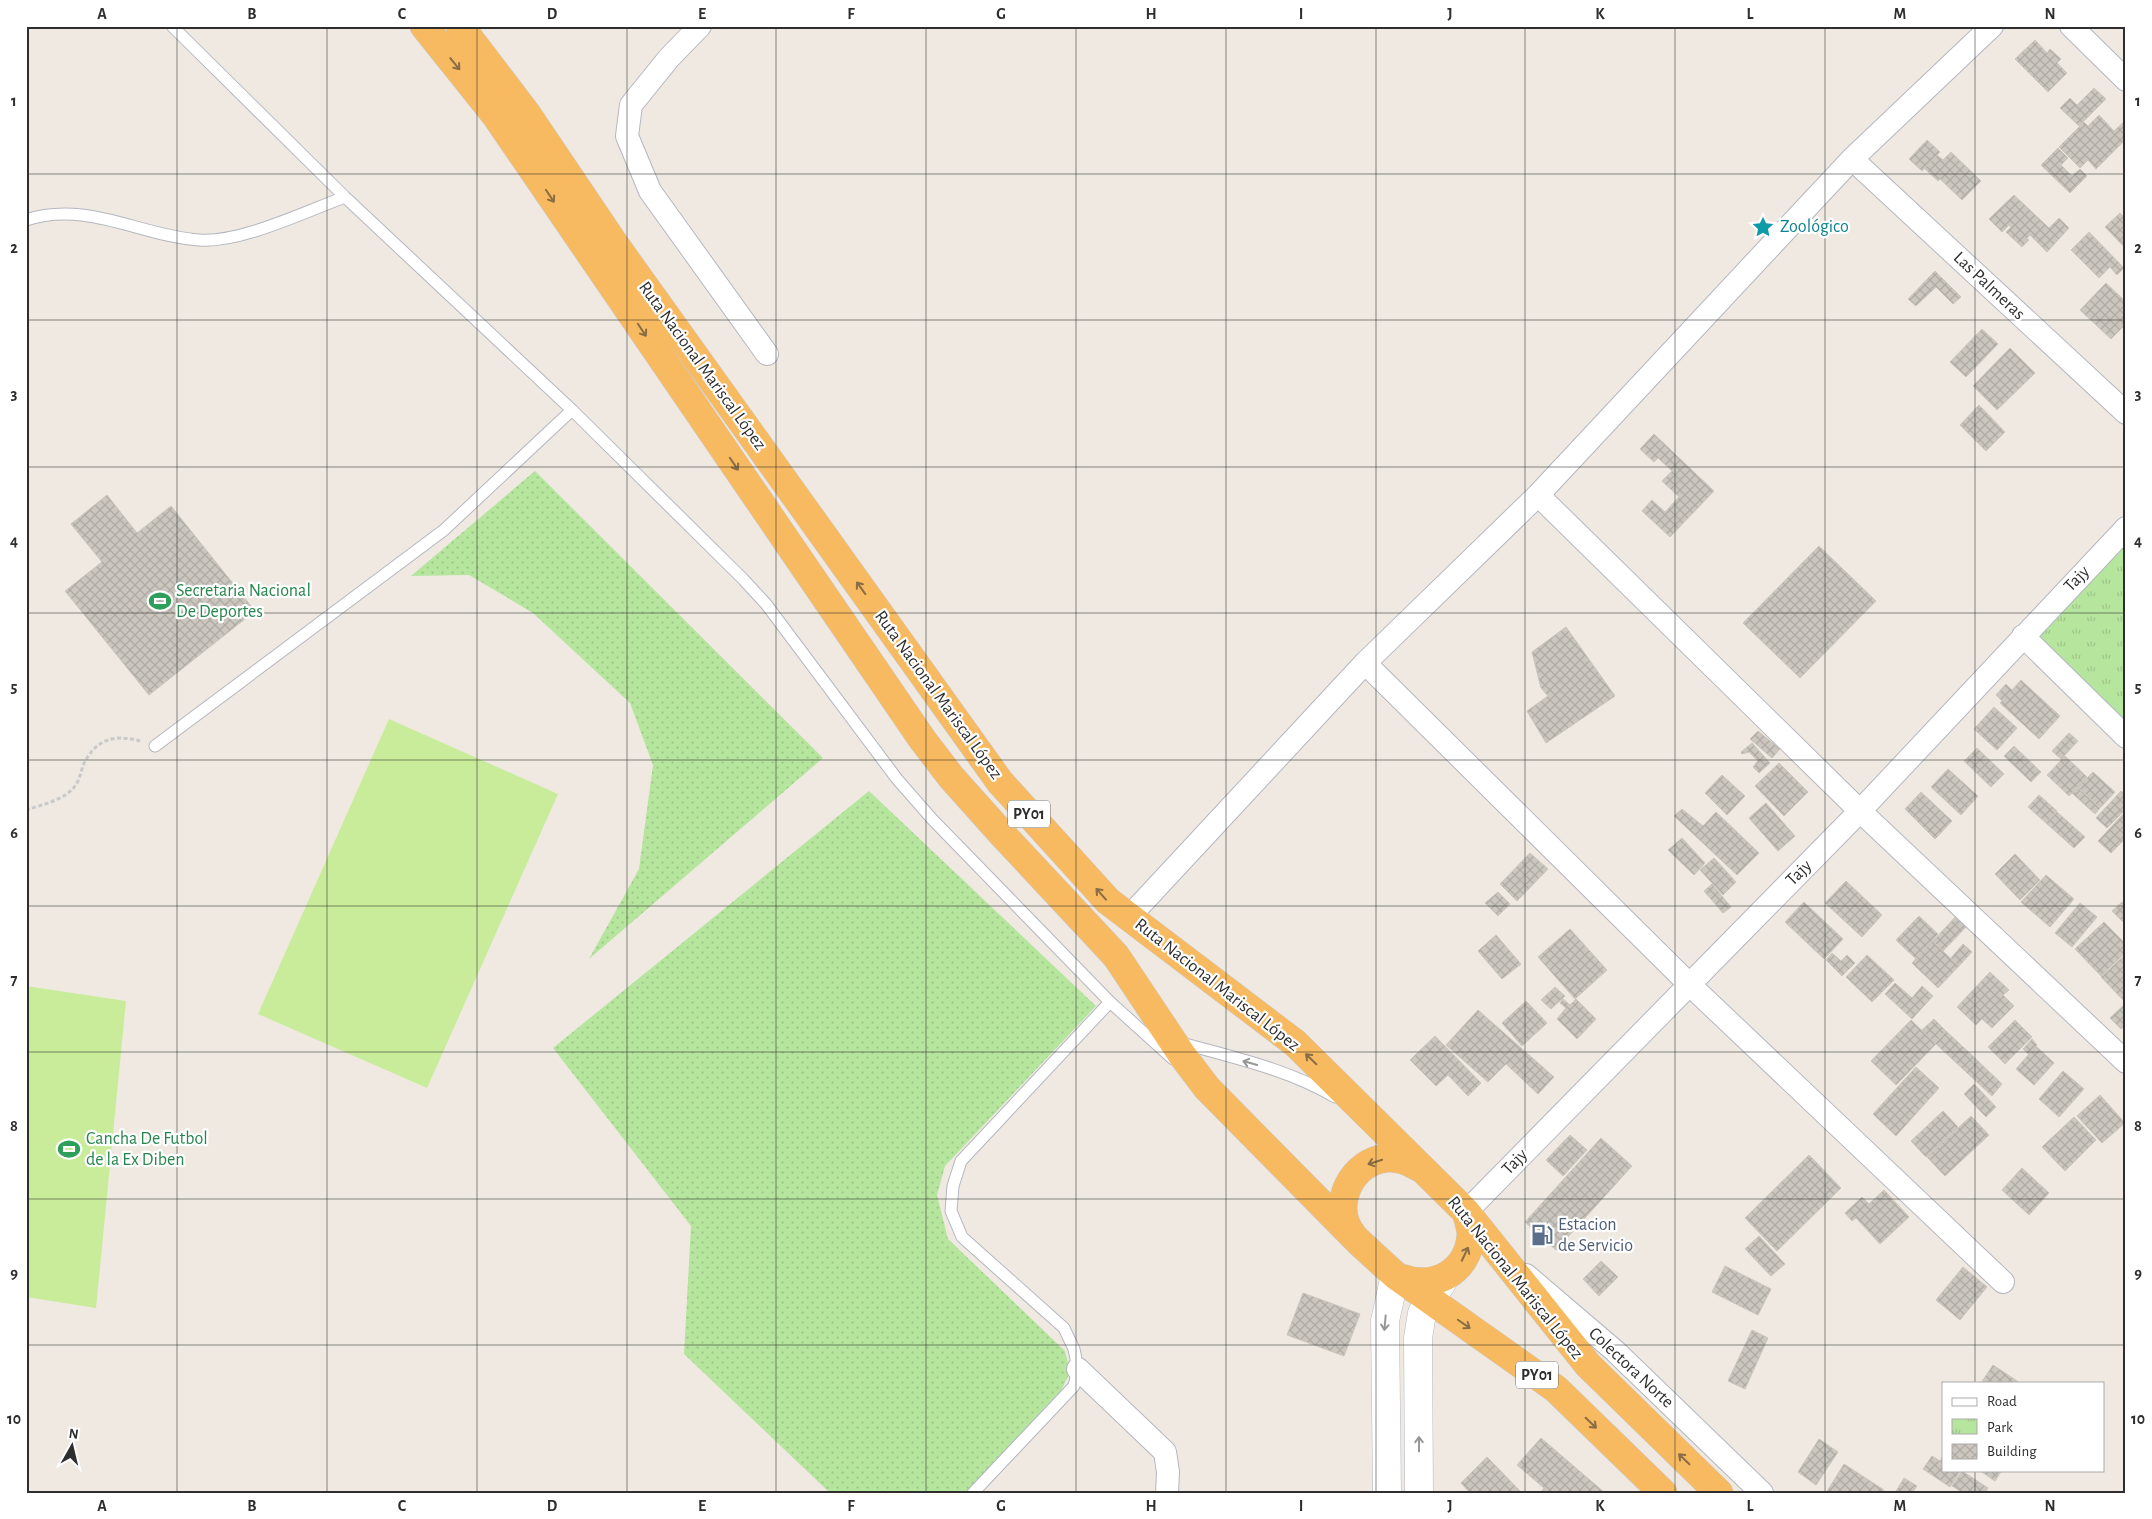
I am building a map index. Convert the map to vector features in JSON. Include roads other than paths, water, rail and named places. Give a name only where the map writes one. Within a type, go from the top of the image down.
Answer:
[{"type":"highway","name":"Ruta Nacional Mariscal López","points":[[424,26],[496,116],[922,739],[951,777],[1116,956],[1206,1088],[1358,1242],[1395,1275],[1556,1389],[1664,1493]]},
{"type":"highway","name":"Ruta Nacional Mariscal López","points":[[460,26],[527,114],[616,246],[1000,782],[1108,901],[1296,1044],[1373,1120],[1466,1212],[1588,1366],[1719,1493]]},
{"type":"highway","points":[[1358,1242],[1347,1227],[1342,1210],[1345,1191],[1354,1175],[1368,1163],[1386,1158],[1405,1160],[1421,1168]]},
{"type":"highway","points":[[1395,1275],[1415,1283],[1436,1281],[1455,1271],[1467,1253],[1471,1233],[1466,1212]]},
{"type":"main road","points":[[1386,1493],[1385,1321],[1395,1275]]},
{"type":"main road","points":[[1419,1493],[1418,1338],[1422,1314],[1446,1275]]},
{"type":"street","points":[[700,26],[669,58],[631,105],[628,136],[650,191],[767,354]]},
{"type":"street","points":[[1129,917],[1365,663],[1538,494],[1852,159],[1992,26]]},
{"type":"street","points":[[2072,26],[2126,80]]},
{"type":"street","name":"Las Palmeras","points":[[1852,159],[2126,413]]},
{"type":"street","points":[[1538,494],[1860,811],[2126,1062]]},
{"type":"street","name":"Tajy","points":[[1466,1212],[1860,811],[2126,528]]},
{"type":"street","points":[[2023,636],[2126,737]]},
{"type":"street","points":[[1365,663],[1689,984],[2003,1282]]},
{"type":"street","name":"Colectora Norte","points":[[1496,1249],[1615,1351],[1762,1493]]},
{"type":"street","points":[[1078,1369],[1165,1452],[1168,1472],[1167,1493]]},
{"type":"lane","points":[[172,26],[345,197],[572,410],[755,591],[782,624],[897,778],[932,819],[1110,1002],[1206,1088]]},
{"type":"lane","points":[[26,220],[55,215],[82,214],[105,218],[181,238],[216,240],[236,237],[345,197]]},
{"type":"lane","points":[[155,746],[444,530],[572,410]]},
{"type":"lane","points":[[973,1493],[1074,1386],[1078,1369],[1074,1349],[1064,1328],[962,1237],[951,1211],[953,1186],[961,1161],[1110,1002]]},
{"type":"lane","points":[[1133,1023],[1172,1040],[1267,1068],[1308,1083],[1326,1091],[1373,1120]]},
{"type":"place","name":"Zoológico","points":[[1763,227]]},
{"type":"place","name":"Secretaria Nacional De Deportes","points":[[160,601]]},
{"type":"place","name":"Cancha De Futbol de la Ex Diben","points":[[69,1149]]},
{"type":"place","name":"Estacion de Servicio","points":[[1542,1235]]}]
